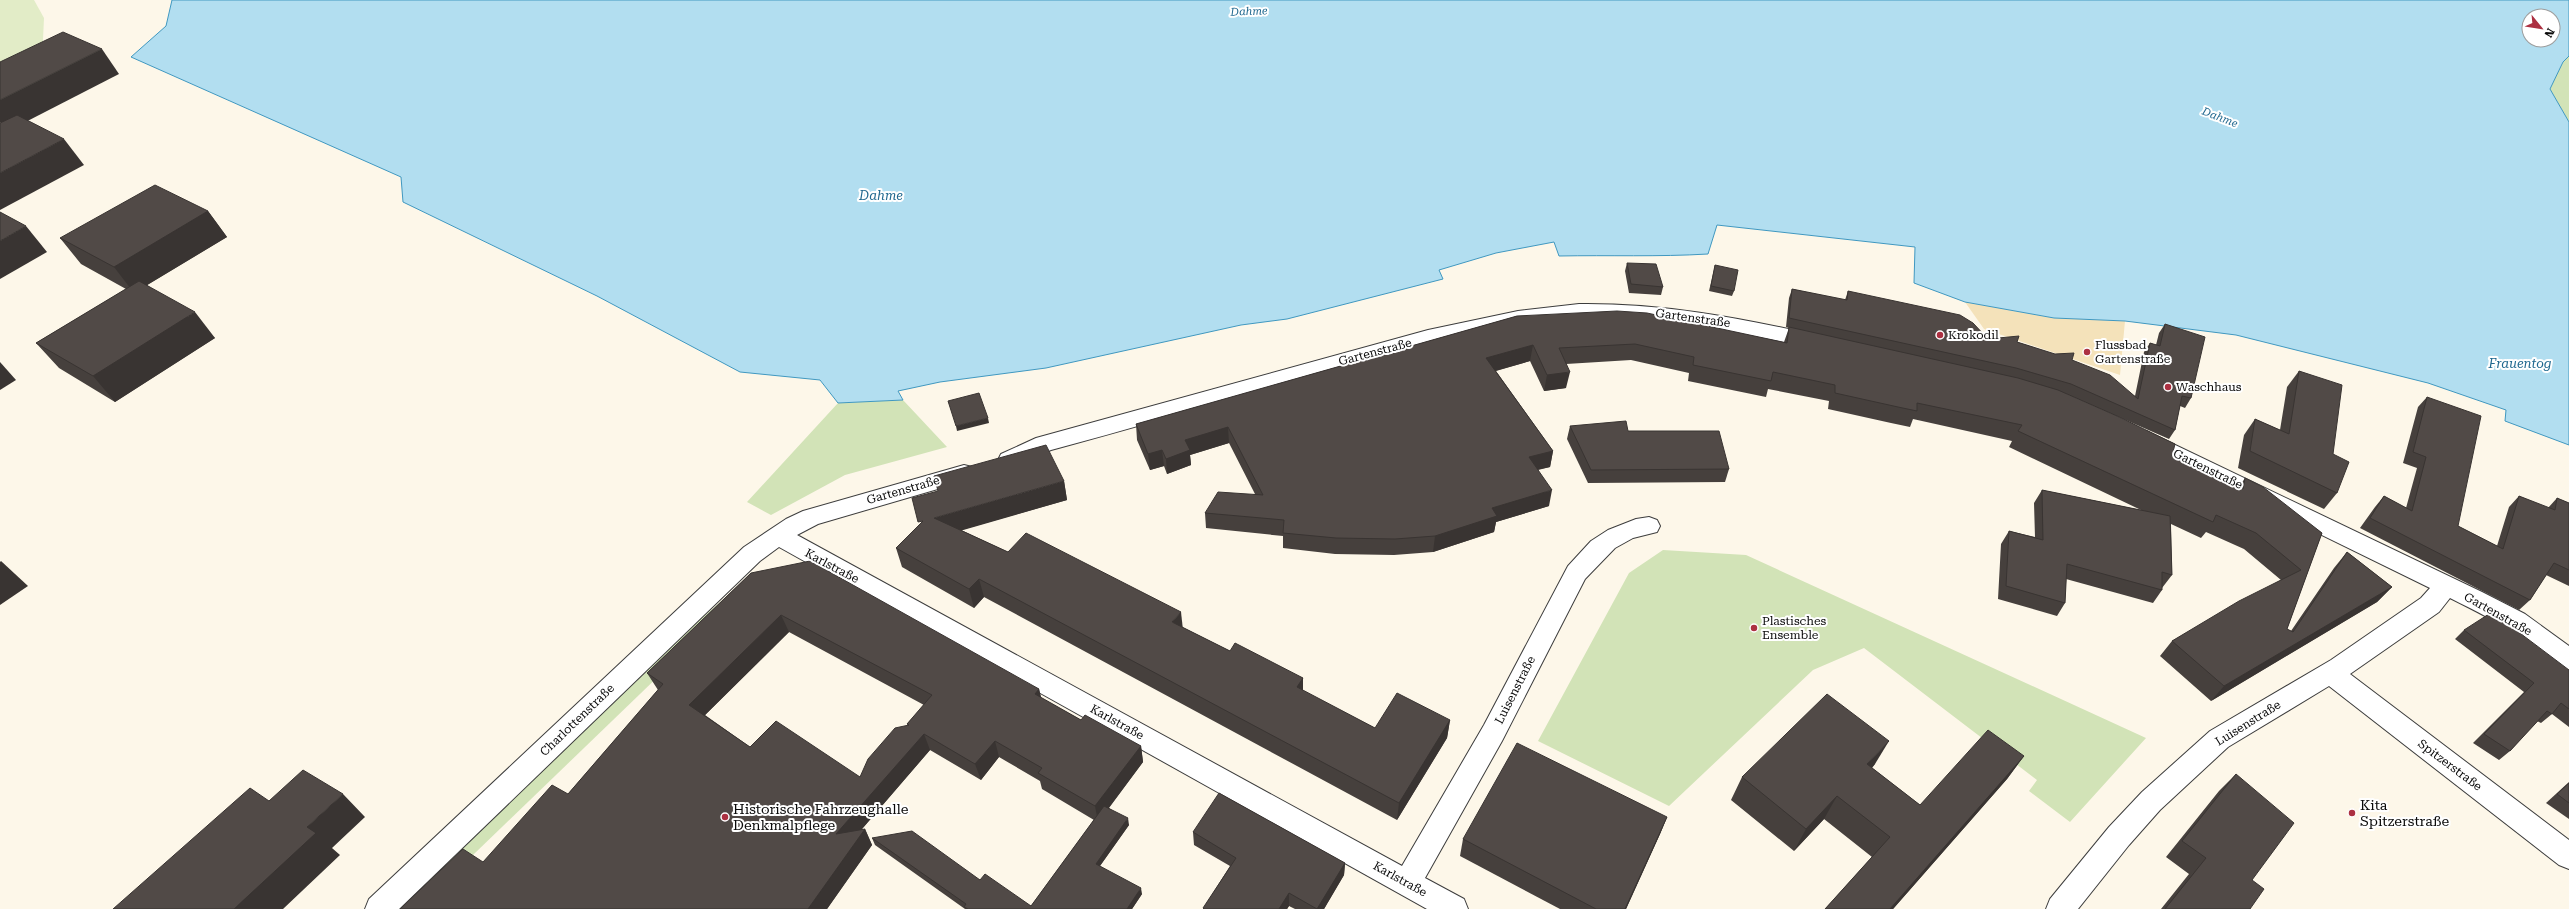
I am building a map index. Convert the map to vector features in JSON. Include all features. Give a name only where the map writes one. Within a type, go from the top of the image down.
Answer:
[{"type":"street","name":"Gartenstraße","points":[[779,536],[811,516],[1010,460],[1044,444],[1473,325],[1539,313],[1581,310],[1669,312],[1704,317],[1831,345]]},
{"type":"street","name":"Gartenstraße","points":[[2129,431],[2446,586],[2512,621],[2566,656]]},
{"type":"street","name":"Luisenstraße","points":[[1407,884],[1493,733],[1576,573],[1594,551],[1612,537],[1649,526]]},
{"type":"street","name":"Karlstraße","points":[[779,536],[1454,909]]},
{"type":"street","name":"Charlottenstraße","points":[[379,909],[752,554],[779,536]]},
{"type":"street","name":"Luisenstraße","points":[[2060,909],[2119,836],[2151,801],[2219,739],[2330,673],[2430,605],[2446,586]]},
{"type":"street","name":"Spitzerstraße","points":[[2330,673],[2569,856]]},
{"type":"green space","points":[[0,0],[34,0],[44,18],[42,61],[0,81]]},
{"type":"green space","points":[[2569,56],[2569,122],[2550,89],[2563,62]]},
{"type":"green space","points":[[903,400],[947,447],[845,475],[771,515],[747,502],[838,403]]},
{"type":"green space","points":[[1663,550],[1746,555],[2146,738],[2070,822],[2029,791],[2037,780],[1864,648],[1813,670],[1669,806],[1538,741],[1629,573]]},
{"type":"green space","points":[[743,582],[751,587],[417,909],[384,909],[489,805]]},
{"type":"sand","name":"Flussbad Gartenstraße","points":[[1965,302],[2054,318],[2125,321],[2120,375],[1984,329]]},
{"type":"water","name":"Dahme","points":[[172,0],[2569,0],[2569,56],[2563,62],[2550,89],[2569,122],[2569,445],[2505,421],[2506,410],[2428,383],[2236,335],[2125,321],[2054,318],[1965,302],[1914,283],[1915,247],[1717,225],[1708,254],[1652,256],[1559,256],[1554,242],[1496,253],[1439,270],[1443,279],[1287,319],[1241,325],[1046,368],[940,382],[898,391],[903,400],[838,403],[820,380],[740,372],[597,296],[403,202],[401,177],[131,57],[166,26]]},
{"type":"building","points":[[63,32],[102,49],[0,100],[0,62]]},
{"type":"building","points":[[17,115],[64,139],[0,173],[0,123]]},
{"type":"building","points":[[155,185],[208,211],[114,267],[60,238]]},
{"type":"building","points":[[0,212],[26,226],[0,241]]},
{"type":"building","points":[[1627,263],[1656,264],[1663,287],[1631,284]]},
{"type":"building","points":[[1715,265],[1738,270],[1734,291],[1711,286]]},
{"type":"building","points":[[139,281],[195,312],[93,376],[36,343]]},
{"type":"building","points":[[1792,289],[1847,300],[1848,291],[1960,315],[1973,323],[1988,339],[2019,336],[2017,342],[2055,354],[2074,353],[2072,360],[2110,375],[2138,399],[2150,343],[2160,346],[2165,324],[2205,337],[2191,398],[2182,396],[2175,430],[2071,384],[2016,368],[1789,318]]},
{"type":"building","points":[[1617,311],[1647,313],[1787,343],[1789,327],[2018,378],[2058,390],[2117,416],[2175,444],[2172,456],[2243,489],[2245,478],[2263,487],[2322,533],[2287,629],[2293,632],[2347,552],[2392,587],[2224,686],[2172,641],[2239,601],[2301,570],[2256,533],[2216,515],[2213,522],[2018,431],[2022,425],[1917,403],[1917,411],[1898,407],[1835,393],[1835,385],[1773,372],[1771,381],[1693,365],[1694,357],[1635,344],[1559,348],[1570,372],[1547,375],[1533,345],[1486,358],[1553,451],[1529,457],[1552,490],[1492,508],[1497,516],[1435,536],[1395,539],[1336,538],[1283,533],[1284,520],[1205,513],[1218,492],[1263,495],[1228,427],[1185,440],[1190,450],[1166,459],[1162,450],[1148,454],[1136,424],[1517,316]]},
{"type":"building","points":[[2299,371],[2342,385],[2333,454],[2349,462],[2337,493],[2250,451],[2255,419],[2289,434]]},
{"type":"building","points":[[979,393],[988,418],[956,426],[948,401]]},
{"type":"building","points":[[2427,397],[2481,416],[2458,526],[2503,549],[2519,496],[2555,510],[2557,498],[2569,503],[2569,570],[2554,563],[2530,600],[2370,518],[2384,496],[2412,511],[2426,457],[2413,452]]},
{"type":"building","points":[[1626,421],[1628,431],[1719,431],[1729,469],[1591,470],[1570,426]]},
{"type":"building","points":[[1046,445],[1064,481],[934,518],[1008,552],[1026,533],[1181,612],[1172,622],[1230,651],[1235,643],[1303,678],[1297,687],[1375,728],[1397,693],[1450,720],[1399,803],[979,579],[969,589],[896,548],[923,521],[918,522],[912,498],[938,491],[934,476]]},
{"type":"building","points":[[2042,490],[2170,516],[2172,575],[2162,572],[2162,590],[2067,564],[2065,603],[2006,586],[2009,531],[2043,540]]},
{"type":"building","points":[[810,561],[1039,689],[1035,694],[1081,720],[1085,715],[1141,746],[1095,806],[1038,773],[1042,768],[995,741],[975,764],[924,734],[836,834],[865,829],[808,909],[400,909],[463,849],[483,862],[552,785],[568,794],[663,684],[647,673],[751,573]],"holes":[[[781,615],[932,695],[907,724],[909,725],[895,728],[868,759],[860,777],[776,721],[750,747],[689,705]]]},
{"type":"building","points":[[2492,612],[2569,670],[2569,709],[2561,703],[2552,714],[2547,711],[2510,751],[2484,734],[2534,683],[2464,630]]},
{"type":"building","points":[[1827,694],[1889,741],[1867,764],[1920,805],[1988,730],[2024,756],[1890,909],[1825,909],[1890,837],[1837,796],[1806,829],[1742,777]]},
{"type":"building","points":[[1517,743],[1667,817],[1625,909],[1596,909],[1463,839]]},
{"type":"building","points":[[303,770],[343,794],[307,827],[316,833],[234,909],[113,909],[250,788],[269,801]]},
{"type":"building","points":[[2236,774],[2294,823],[2252,880],[2264,889],[2250,909],[2165,909],[2206,858],[2182,841]]},
{"type":"building","points":[[2569,783],[2569,803],[2557,794]]},
{"type":"building","points":[[1219,793],[1345,863],[1317,909],[1289,893],[1279,909],[1203,908],[1236,858],[1193,832]]},
{"type":"building","points":[[1104,806],[1128,818],[1096,864],[1141,888],[1127,909],[968,909],[964,907],[966,904],[872,838],[912,831],[980,880],[985,874],[1031,906]]},
{"type":"place","name":"Krokodil","points":[[1940,335]]},
{"type":"place","name":"Flussbad Gartenstraße","points":[[2087,352]]},
{"type":"place","name":"Waschhaus","points":[[2168,387]]},
{"type":"place","name":"Plastisches Ensemble","points":[[1754,628]]},
{"type":"place","name":"Kita Spitzerstraße","points":[[2352,813]]},
{"type":"place","name":"Historische Fahrzeughalle Denkmalpflege","points":[[725,817]]},
{"type":"water label","name":"Frauentog","points":[[2520,363]]}]
